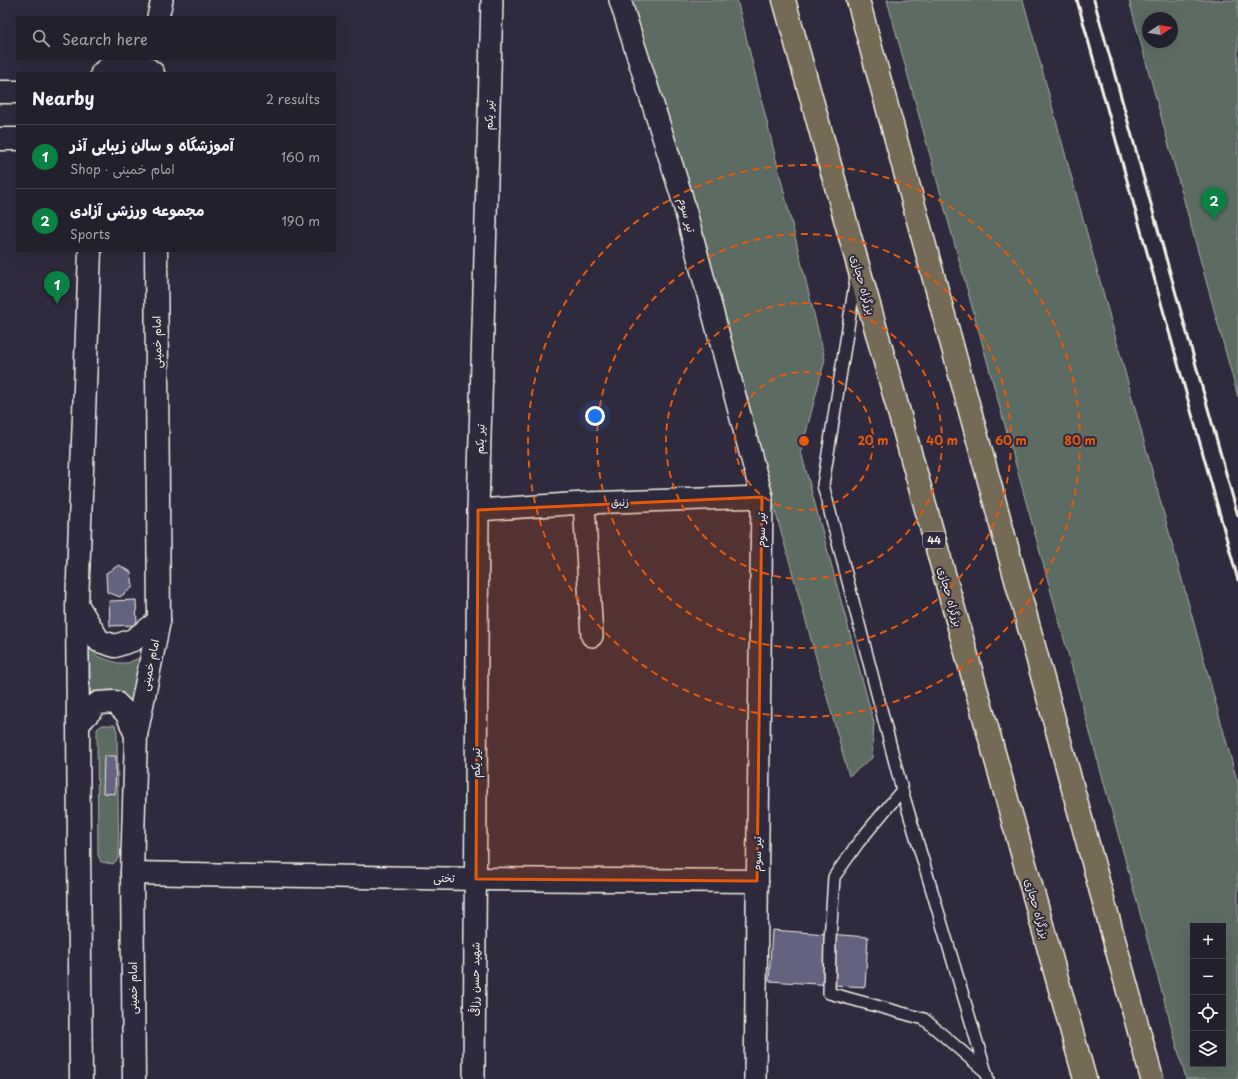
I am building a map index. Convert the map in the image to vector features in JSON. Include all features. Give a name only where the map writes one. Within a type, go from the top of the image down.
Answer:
[{"type":"highway","name":"بزرگراه حجازی","points":[[784,0],[1085,1079]]},
{"type":"highway","points":[[858,0],[1152,1079]]},
{"type":"street","points":[[158,16],[162,0]]},
{"type":"street","name":"تیر یکم","points":[[476,879],[478,510],[492,0]]},
{"type":"street","name":"تیر سوم","points":[[620,0],[681,194],[762,497],[755,1079]]},
{"type":"street","points":[[103,72],[113,65],[124,62],[136,63],[150,67]]},
{"type":"street","points":[[0,92],[16,92]]},
{"type":"street","points":[[0,139],[16,139]]},
{"type":"street","points":[[81,1079],[77,605],[90,252]]},
{"type":"street","name":"امام خمینی","points":[[134,1079],[132,873],[136,735],[159,621],[156,252]]},
{"type":"street","name":"زنبق","points":[[478,510],[584,503],[762,497]]},
{"type":"street","points":[[584,503],[592,636]]},
{"type":"street","points":[[77,605],[99,641],[115,646],[133,640],[159,621]]},
{"type":"street","points":[[79,723],[98,702],[115,702],[127,714],[136,735]]},
{"type":"street","name":"تختی","points":[[132,873],[476,879],[757,881]]},
{"type":"street","name":"شهید حسن رزاقی","points":[[474,1079],[476,879]]},
{"type":"lane","points":[[858,267],[823,485],[902,790],[987,1076]]},
{"type":"lane","points":[[902,790],[858,843],[834,877],[830,940],[829,993],[924,1019],[987,1076]]},
{"type":"highlighted area","points":[[762,497],[757,881],[476,879],[478,510]]},
{"type":"green space","points":[[627,0],[737,0],[825,359],[801,452],[874,723],[872,758],[849,776],[760,456]]},
{"type":"green space","points":[[887,0],[1023,0],[1238,784],[1238,1079],[1186,1079]]},
{"type":"green space","points":[[1129,0],[1238,0],[1238,397],[1142,48],[1178,48],[1178,12],[1142,12],[1142,47]]},
{"type":"green space","points":[[89,646],[97,656],[117,663],[128,663],[139,658],[144,651],[132,702],[121,693],[110,690],[100,693],[91,704]]},
{"type":"green space","points":[[102,725],[115,725],[117,732],[119,858],[113,864],[101,862],[98,855],[97,729]]},
{"type":"building","points":[[119,565],[131,572],[133,587],[120,597],[107,592],[106,573]]},
{"type":"building","points":[[136,600],[137,625],[110,626],[109,601]]},
{"type":"building","points":[[104,756],[116,756],[115,794],[103,793]]},
{"type":"building","points":[[772,930],[868,937],[865,987],[769,981]]},
{"type":"railway","points":[[1077,0],[1238,580]]},
{"type":"railway","points":[[1094,0],[1238,516]]},
{"type":"place","name":"مجموعه ورزشی آزادی","points":[[1214,220]]},
{"type":"place","name":"آموزشگاه و سالن زیبایی آذر","points":[[57,304]]}]
